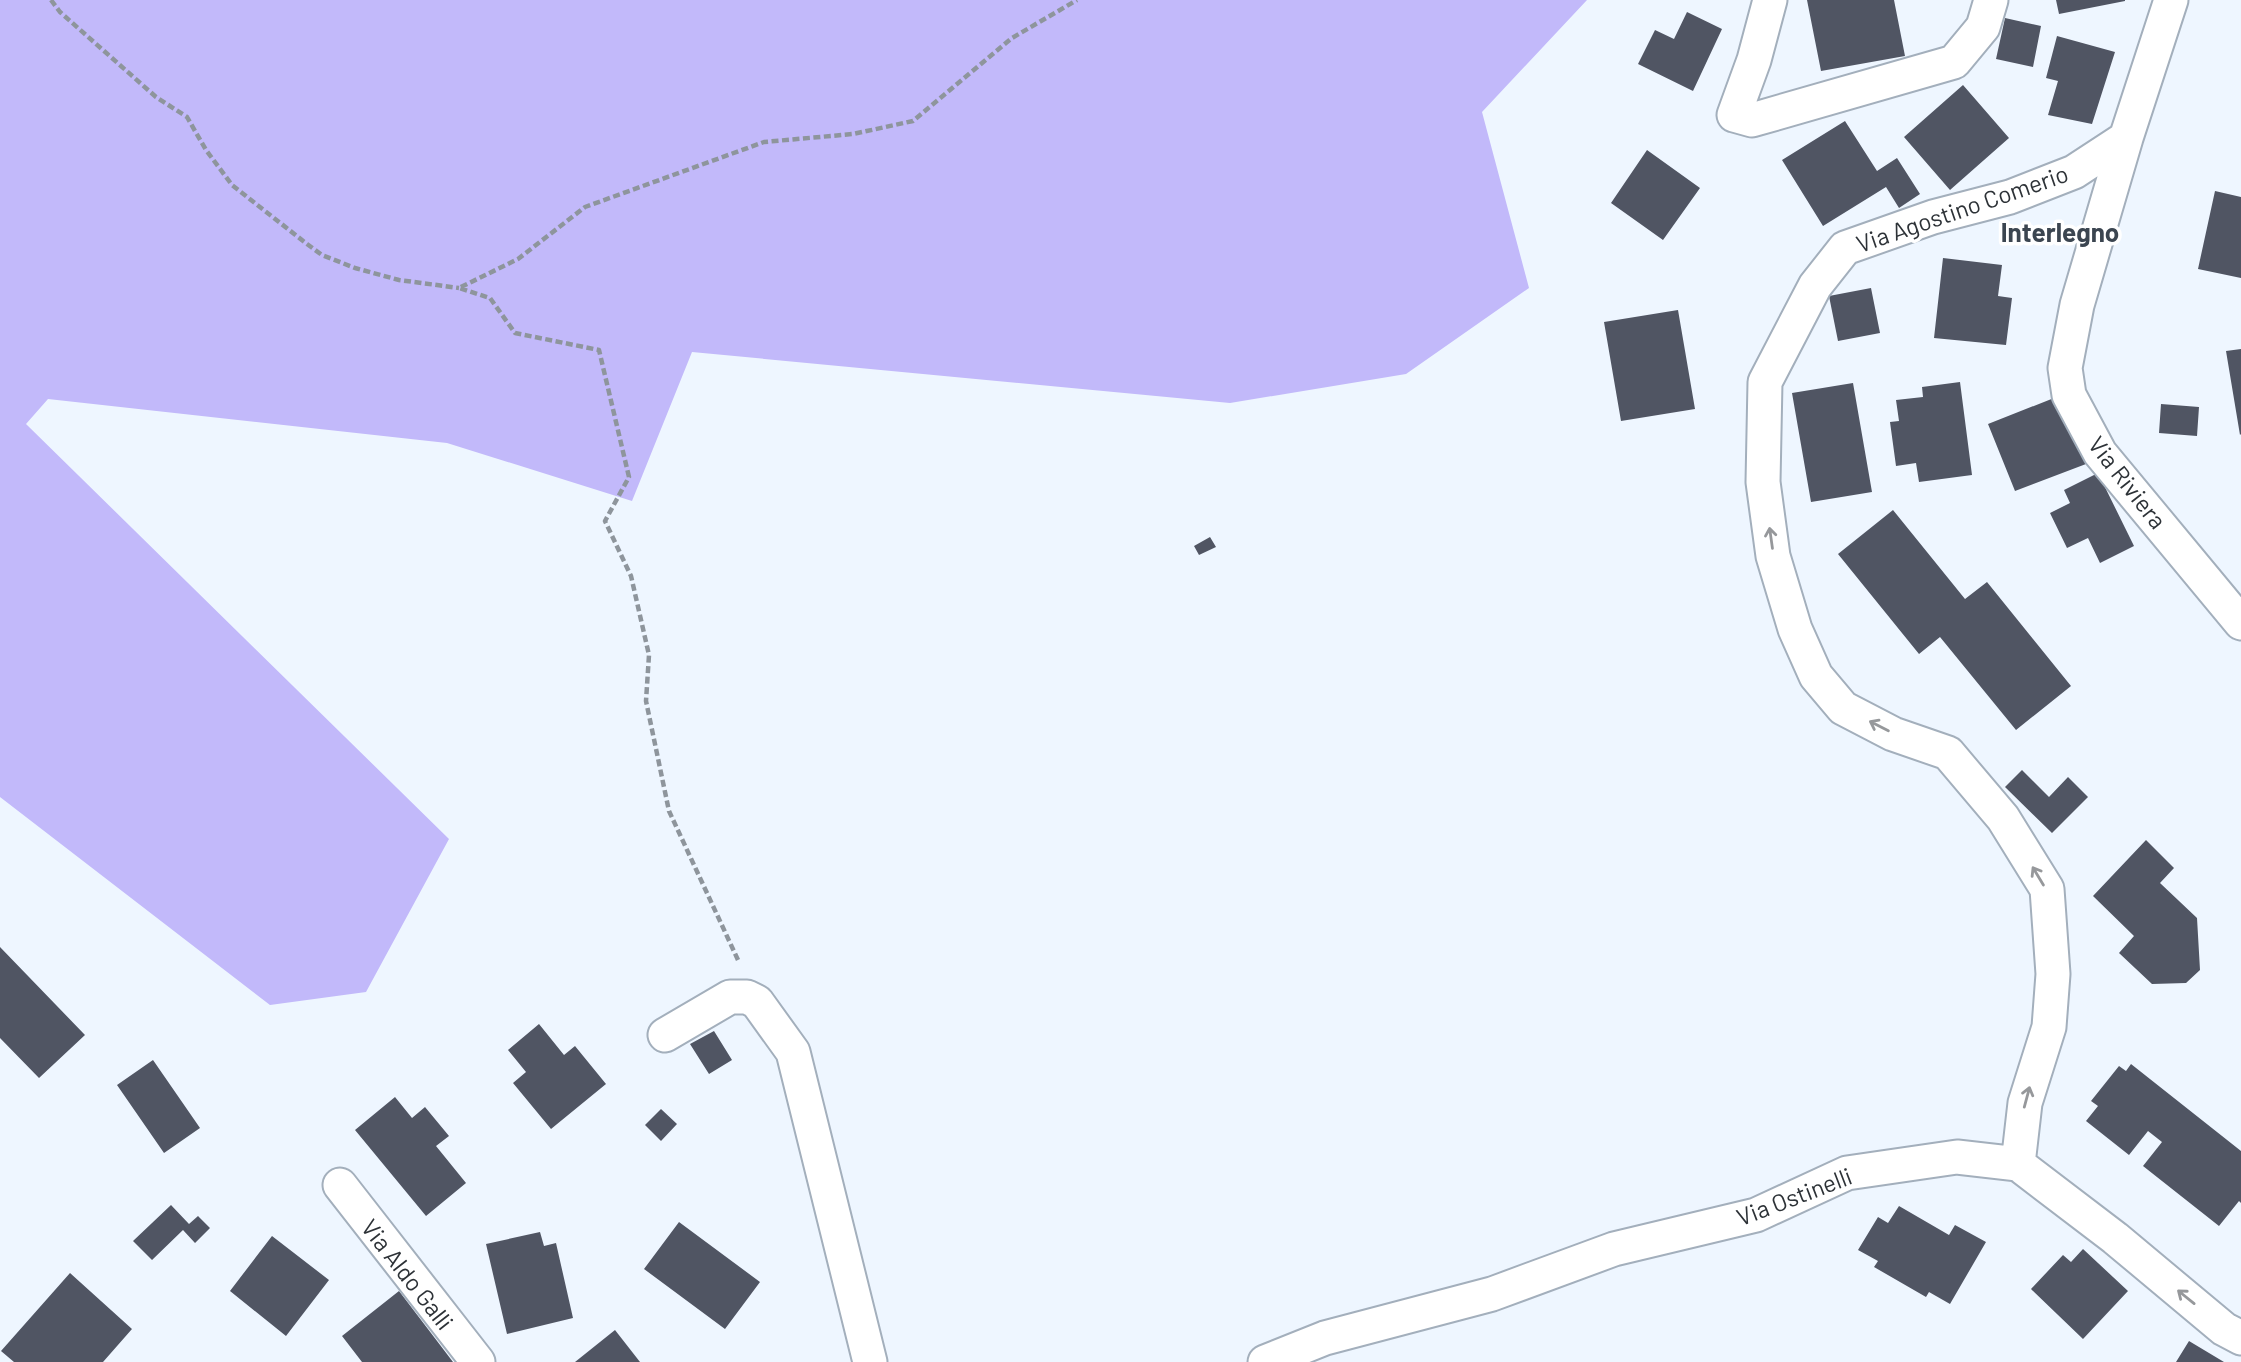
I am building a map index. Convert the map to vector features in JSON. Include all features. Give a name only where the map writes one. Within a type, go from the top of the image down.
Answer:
[{"type":"street","points":[[1770,0],[1754,60],[1734,115],[1752,120],[1954,62],[1983,27],[1992,0]]},
{"type":"street","name":"Via Riviera","points":[[2171,0],[2126,138],[2077,305],[2065,368],[2069,395],[2100,453],[2241,623]]},
{"type":"street","name":"Via Agostino Comerio","points":[[2018,1164],[2025,1103],[2049,1027],[2053,974],[2047,890],[2003,818],[1948,753],[1893,734],[1843,708],[1816,676],[1795,629],[1773,556],[1763,482],[1765,382],[1815,286],[1845,247],[1933,217],[2010,197],[2074,172],[2126,138]]},
{"type":"street","points":[[665,1035],[730,997],[747,997],[757,1002],[793,1052],[870,1362]]},
{"type":"street","name":"Via Ostinelli","points":[[1265,1362],[1325,1338],[1492,1294],[1614,1249],[1756,1215],[1847,1173],[1957,1157],[2018,1164]]},
{"type":"street","points":[[2018,1164],[2115,1238],[2224,1329],[2241,1338]]},
{"type":"street","name":"Via Aldo Galli","points":[[340,1185],[478,1362]]},
{"type":"path","points":[[51,0],[60,12],[156,97],[187,117],[206,150],[232,185],[322,255],[355,268],[399,280],[459,288],[490,298],[515,333],[599,350],[629,477],[605,521],[631,576],[649,655],[646,701],[669,811],[757,1002]]},
{"type":"path","points":[[459,288],[518,259],[585,207],[764,142],[853,134],[913,121],[1012,38],[1077,0]]},
{"type":"shaded area","points":[[0,0],[1587,0],[1482,112],[1529,288],[1406,374],[1230,403],[692,352],[632,501],[447,443],[48,399],[26,424],[449,839],[366,992],[270,1005],[0,797]]},
{"type":"building","points":[[1807,0],[1894,0],[1905,56],[1821,71]]},
{"type":"building","points":[[2056,0],[2125,0],[2125,1],[2059,14]]},
{"type":"building","points":[[1687,12],[1722,29],[1693,91],[1638,64],[1655,30],[1674,39]]},
{"type":"building","points":[[2005,18],[2041,26],[2033,67],[1996,59]]},
{"type":"building","points":[[2057,36],[2115,52],[2092,124],[2048,115],[2058,81],[2046,78]]},
{"type":"building","points":[[1963,85],[2009,138],[1950,190],[1904,137]]},
{"type":"building","points":[[1845,121],[1877,171],[1897,158],[1920,194],[1899,208],[1886,187],[1823,226],[1782,160]]},
{"type":"building","points":[[1647,150],[1700,188],[1663,240],[1611,203]]},
{"type":"building","points":[[2215,191],[2241,197],[2241,278],[2198,269]]},
{"type":"building","points":[[1943,258],[2002,265],[1998,296],[2012,298],[2006,345],[1934,338]]},
{"type":"building","points":[[1871,288],[1880,333],[1838,341],[1829,296]]},
{"type":"building","points":[[1678,310],[1695,409],[1621,421],[1604,322]]},
{"type":"building","points":[[2241,349],[2241,434],[2240,435],[2226,351]]},
{"type":"building","points":[[1960,382],[1972,475],[1919,482],[1916,463],[1896,466],[1890,422],[1899,421],[1896,400],[1923,397],[1922,387]]},
{"type":"building","points":[[1853,383],[1872,492],[1811,502],[1792,393]]},
{"type":"building","points":[[2059,396],[2086,464],[2015,491],[1988,424]]},
{"type":"building","points":[[2161,404],[2199,407],[2197,436],[2159,433]]},
{"type":"building","points":[[2098,473],[2134,546],[2100,563],[2088,538],[2067,548],[2050,513],[2070,503],[2064,490]]},
{"type":"building","points":[[1893,510],[1965,599],[1987,582],[2071,686],[2016,730],[1940,637],[1919,654],[1838,554]]},
{"type":"building","points":[[1210,537],[1216,547],[1199,555],[1194,546]]},
{"type":"building","points":[[2022,770],[2049,797],[2068,777],[2088,797],[2052,833],[2005,787]]},
{"type":"building","points":[[2146,840],[2174,868],[2160,883],[2197,918],[2200,970],[2186,983],[2152,984],[2119,953],[2134,936],[2093,896]]},
{"type":"building","points":[[0,947],[85,1035],[39,1078],[0,1038]]},
{"type":"building","points":[[539,1024],[564,1055],[575,1046],[606,1084],[551,1129],[513,1083],[526,1072],[508,1050]]},
{"type":"building","points":[[714,1031],[732,1060],[709,1074],[690,1044]]},
{"type":"building","points":[[153,1060],[200,1128],[164,1153],[117,1085]]},
{"type":"building","points":[[2131,1064],[2241,1151],[2241,1203],[2239,1201],[2219,1226],[2143,1166],[2162,1142],[2148,1131],[2129,1155],[2086,1121],[2098,1106],[2091,1101],[2119,1066],[2126,1071]]},
{"type":"building","points":[[395,1097],[412,1118],[425,1107],[449,1136],[436,1146],[466,1183],[426,1216],[355,1130]]},
{"type":"building","points":[[661,1109],[677,1124],[661,1141],[645,1125]]},
{"type":"building","points":[[171,1205],[189,1224],[198,1216],[210,1228],[195,1243],[183,1230],[152,1260],[133,1241]]},
{"type":"building","points":[[1899,1206],[1949,1235],[1955,1225],[1986,1242],[1950,1304],[1929,1292],[1926,1297],[1874,1267],[1878,1261],[1858,1250],[1878,1217],[1888,1223]]},
{"type":"building","points":[[679,1222],[760,1282],[725,1329],[644,1269]]},
{"type":"building","points":[[540,1232],[544,1246],[556,1243],[573,1318],[507,1334],[486,1244]]},
{"type":"building","points":[[272,1236],[329,1280],[286,1336],[230,1291]]},
{"type":"building","points":[[2083,1249],[2128,1291],[2083,1339],[2031,1289],[2063,1255],[2071,1262]]},
{"type":"building","points":[[70,1273],[132,1329],[103,1362],[14,1362],[1,1351]]},
{"type":"building","points":[[399,1291],[453,1362],[362,1362],[342,1336]]},
{"type":"building","points":[[615,1330],[640,1362],[575,1362]]},
{"type":"building","points":[[2189,1341],[2224,1362],[2176,1362]]},
{"type":"district","name":"Interlegno","points":[[2060,231]]}]
